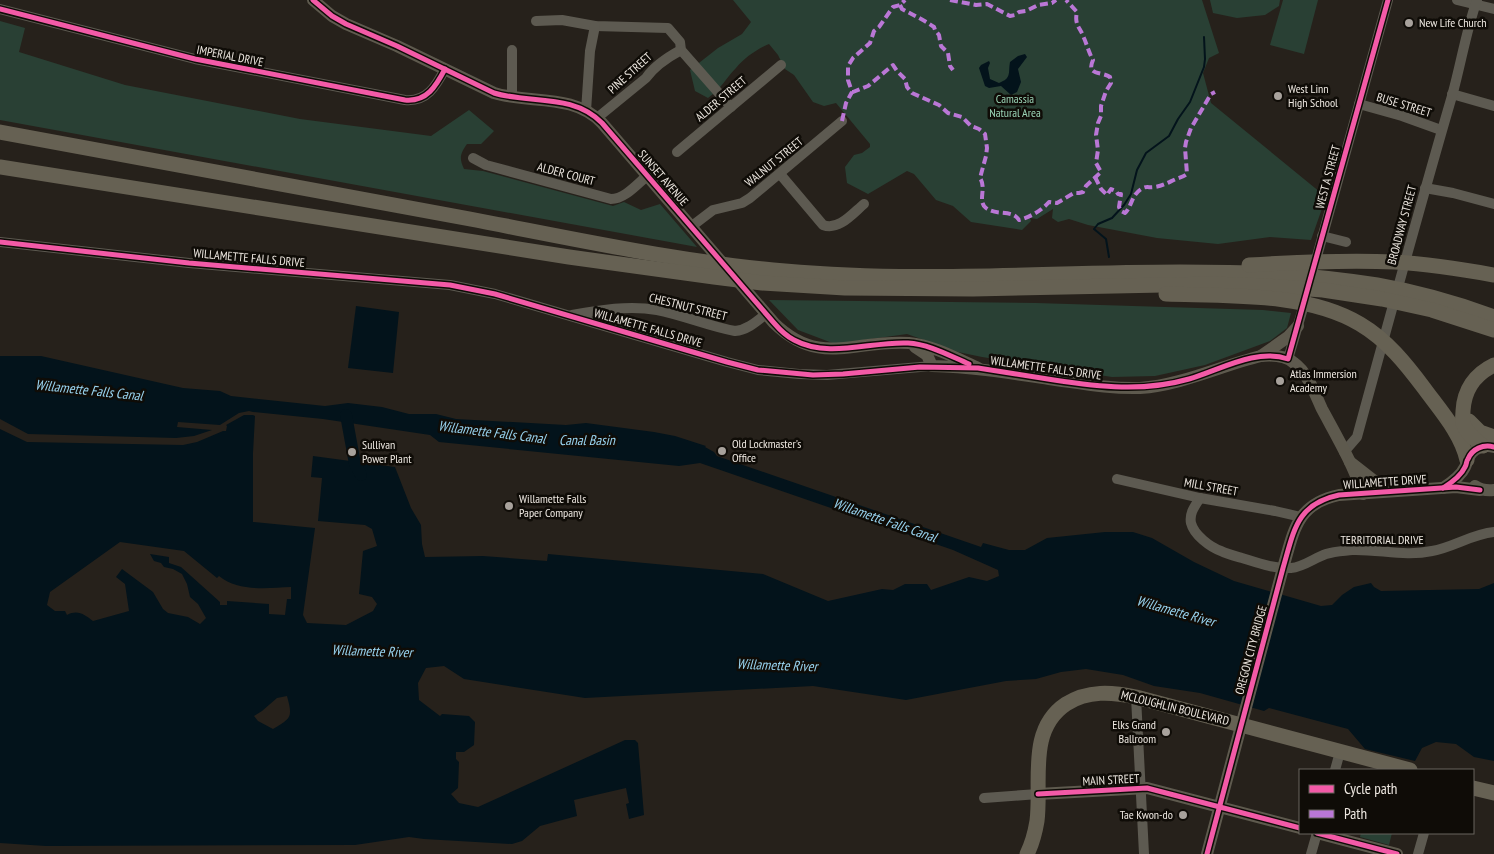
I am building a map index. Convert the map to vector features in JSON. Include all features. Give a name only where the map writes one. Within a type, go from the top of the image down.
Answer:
[{"type":"highway","points":[[0,132],[564,237],[751,268],[891,277],[1120,272],[1214,272],[1296,276],[1372,284],[1437,299],[1494,317]]},
{"type":"highway","points":[[0,167],[640,268],[762,283],[845,288],[973,289],[1213,284],[1267,286],[1323,290],[1413,305],[1494,330]]},
{"type":"highway","points":[[0,178],[196,198]]},
{"type":"highway","points":[[1214,272],[1232,265],[1354,261],[1426,264],[1494,275]]},
{"type":"highway","points":[[1042,287],[1103,292],[1272,299],[1315,306],[1339,314],[1361,324],[1392,349],[1436,404],[1461,443],[1466,463]]},
{"type":"highway","points":[[1490,443],[1467,418],[1463,406],[1471,384],[1483,371],[1494,366]]},
{"type":"highway","name":"MCLOUGHLIN BOULEVARD","points":[[1027,854],[1037,821],[1039,756],[1047,726],[1060,709],[1073,700],[1094,694],[1116,694],[1136,697],[1406,769]]},
{"type":"highway","points":[[1474,788],[1494,793]]},
{"type":"main road","name":"SUNSET AVENUE","points":[[314,0],[332,16],[346,24],[397,46],[494,93],[571,104],[597,118],[782,332],[794,340],[806,346],[830,349],[883,343],[908,343],[929,348],[978,368]]},
{"type":"main road","points":[[1261,356],[1288,337],[1298,326]]},
{"type":"main road","points":[[908,343],[927,355],[932,366]]},
{"type":"main road","name":"WILLAMETTE FALLS DRIVE","points":[[932,366],[978,368],[1100,386],[1141,388],[1187,380],[1261,356],[1275,356],[1288,359]]},
{"type":"main road","points":[[1288,359],[1296,364],[1302,372],[1346,456],[1363,494]]},
{"type":"main road","name":"WILLAMETTE DRIVE","points":[[1442,488],[1456,479],[1476,449],[1490,443]]},
{"type":"main road","points":[[1346,456],[1374,480],[1396,491]]},
{"type":"main road","points":[[1339,496],[1349,484],[1346,456]]},
{"type":"main road","points":[[1466,463],[1466,474],[1469,481],[1480,490]]},
{"type":"main road","name":"WILLAMETTE DRIVE","points":[[1292,539],[1301,517],[1315,503],[1323,499],[1339,496],[1456,487],[1494,490]]},
{"type":"main road","name":"OREGON CITY BRIDGE","points":[[1207,854],[1218,806],[1292,539]]},
{"type":"main road","name":"MAIN STREET","points":[[1038,794],[1140,788],[1153,789],[1299,828]]},
{"type":"main road","points":[[1321,834],[1397,854]]},
{"type":"street","name":"WEST A STREET","points":[[1288,359],[1388,0]]},
{"type":"street","points":[[1457,0],[1476,2],[1494,9]]},
{"type":"street","name":"BROADWAY STREET","points":[[1346,456],[1357,438],[1476,2]]},
{"type":"street","name":"IMPERIAL DRIVE","points":[[0,9],[195,59],[406,100],[416,100],[425,96],[436,85],[445,69]]},
{"type":"street","points":[[536,21],[562,20],[595,26],[668,28],[680,42],[681,50],[730,107]]},
{"type":"street","points":[[586,111],[590,50],[595,26]]},
{"type":"street","points":[[512,50],[512,97]]},
{"type":"street","name":"PINE STREET","points":[[597,118],[646,78],[665,59],[681,50]]},
{"type":"street","name":"ALDER STREET","points":[[677,152],[781,65]]},
{"type":"street","points":[[1452,94],[1494,106]]},
{"type":"street","name":"BUSE STREET","points":[[1359,104],[1442,130]]},
{"type":"street","name":"WALNUT STREET","points":[[692,226],[713,210],[742,203],[780,174],[842,121]]},
{"type":"street","name":"ALDER COURT","points":[[474,158],[486,165],[614,199],[622,197],[647,176]]},
{"type":"street","points":[[780,174],[823,225],[837,225],[864,204]]},
{"type":"street","points":[[1425,188],[1494,204]]},
{"type":"street","points":[[1322,239],[1346,242]]},
{"type":"street","name":"WILLAMETTE FALLS DRIVE","points":[[0,242],[189,263],[450,285],[495,294],[758,370],[827,375],[932,366]]},
{"type":"street","name":"CHESTNUT STREET","points":[[569,316],[615,309],[643,308],[670,313],[735,331],[747,328],[762,309]]},
{"type":"street","name":"MILL STREET","points":[[1117,479],[1200,498],[1301,517]]},
{"type":"street","name":"TERRITORIAL DRIVE","points":[[1200,498],[1192,511],[1191,523],[1206,543],[1221,552],[1277,568],[1298,567],[1325,554],[1338,551],[1360,550],[1418,554],[1435,551],[1461,543],[1478,535],[1494,532]]},
{"type":"street","points":[[1136,697],[1144,854]]},
{"type":"street","points":[[1335,769],[1340,752]]},
{"type":"street","name":"MAIN STREET","points":[[984,798],[1038,794]]},
{"type":"street","points":[[1311,854],[1317,834]]},
{"type":"street","points":[[1418,854],[1424,834]]},
{"type":"green space","name":"Camassia Natural Area","points":[[733,0],[1202,0],[1219,53],[1209,58],[1203,73],[1211,103],[1326,197],[1311,240],[1270,237],[1218,244],[1157,238],[1088,225],[1069,219],[1058,222],[1052,218],[1053,209],[1037,219],[1030,218],[1031,221],[1022,230],[971,222],[953,206],[936,200],[914,174],[907,171],[868,194],[847,183],[845,167],[854,155],[862,153],[870,147],[870,144],[836,103],[824,106],[813,102],[794,75],[785,69],[778,55],[769,44],[755,51],[743,61],[717,91],[708,98],[695,91],[690,70],[718,48],[742,34],[751,22]]},
{"type":"green space","points":[[1210,0],[1280,0],[1279,6],[1265,15],[1237,18],[1213,13]]},
{"type":"green space","points":[[1283,0],[1318,0],[1304,54],[1270,45]]},
{"type":"green space","points":[[0,21],[25,28],[19,52],[125,85],[300,119],[431,136],[469,110],[494,131],[481,144],[467,144],[461,156],[464,169],[483,171],[613,206],[624,202],[641,210],[660,204],[697,247],[0,120]]},
{"type":"green space","points":[[769,300],[1036,303],[1263,310],[1291,313],[1287,328],[1270,341],[1205,365],[1155,376],[1112,377],[958,352],[907,334],[835,344],[798,330]]},
{"type":"green space","points":[[1361,834],[1392,834],[1389,845],[1360,837]]},
{"type":"water","points":[[1025,54],[1027,57],[1018,69],[1021,82],[1017,92],[1011,95],[1001,86],[989,88],[985,86],[979,68],[981,65],[989,61],[990,79],[999,83],[1008,77],[1010,62],[1018,56]]},
{"type":"water","points":[[356,306],[399,312],[393,373],[348,368]]},
{"type":"water","points":[[0,356],[41,356],[183,388],[220,391],[231,396],[325,406],[348,403],[382,407],[409,414],[436,414],[456,419],[566,425],[586,423],[654,432],[675,436],[706,446],[717,456],[981,547],[983,543],[1009,550],[1025,550],[1047,538],[1105,532],[1133,532],[1152,538],[1194,562],[1234,581],[1321,606],[1332,605],[1354,587],[1371,583],[1381,591],[1479,589],[1494,583],[1494,761],[1474,757],[1456,744],[1436,742],[1422,748],[1415,761],[1365,749],[1348,729],[1269,708],[1264,711],[1200,693],[1154,686],[1123,675],[1086,669],[1061,672],[1036,679],[1006,681],[906,700],[813,686],[585,698],[464,679],[444,666],[426,668],[418,683],[419,700],[440,716],[442,714],[469,716],[475,722],[474,745],[464,752],[456,752],[456,759],[459,762],[458,788],[451,794],[459,803],[478,807],[625,740],[635,740],[638,743],[644,815],[629,819],[626,804],[629,803],[626,788],[574,800],[577,816],[540,826],[522,841],[512,844],[409,837],[355,845],[46,846],[0,843]],"holes":[[[253,412],[323,419],[430,435],[439,442],[679,466],[700,463],[953,550],[998,570],[999,576],[987,581],[969,577],[931,590],[927,584],[905,584],[893,590],[882,589],[828,601],[763,574],[548,554],[547,561],[483,556],[425,557],[421,525],[411,508],[395,467],[313,456],[311,477],[322,478],[318,521],[365,525],[372,529],[377,546],[363,551],[359,594],[372,597],[377,604],[373,611],[346,625],[307,623],[303,615],[315,528],[253,522],[255,416]],[[120,542],[184,551],[217,578],[219,576],[235,585],[244,587],[291,587],[291,599],[287,599],[285,615],[269,614],[269,604],[227,601],[227,605],[220,605],[220,602],[181,567],[169,563],[169,557],[150,554],[154,561],[182,574],[190,597],[198,604],[206,618],[200,624],[188,617],[168,613],[163,609],[153,592],[122,569],[116,577],[125,584],[129,611],[93,621],[78,613],[67,615],[65,611],[55,611],[47,605],[50,592]],[[287,696],[290,713],[287,720],[273,729],[258,721],[254,716],[277,698]]]},
{"type":"pier","points":[[253,412],[253,415],[244,415],[226,425],[226,431],[183,445],[27,442],[0,429],[0,419],[28,434],[176,438],[194,436],[212,430],[177,427],[178,422],[220,425],[239,413]]},
{"type":"waterway","points":[[1109,257],[1106,239],[1094,229],[1098,224],[1112,218],[1124,205],[1131,194],[1137,170],[1146,153],[1169,136],[1190,102],[1204,67],[1204,37]]},
{"type":"waterway","points":[[346,415],[355,464],[361,475]]},
{"type":"marked path","points":[[842,121],[846,103],[852,92],[848,80],[848,66],[853,58],[870,43],[874,31],[893,7],[900,5],[905,0]]},
{"type":"marked path","points":[[950,0],[976,5],[987,4],[1010,16],[1038,5],[1052,3],[1056,0]]},
{"type":"marked path","points":[[852,92],[868,86],[893,65],[905,79],[907,87],[912,93],[939,105],[948,113],[962,117],[971,126],[985,134],[987,148],[980,178],[983,186],[983,205],[994,212],[1008,213],[1019,220],[1027,217],[1039,211],[1049,202],[1057,203],[1074,193],[1083,192],[1086,186],[1101,172],[1096,163],[1098,150],[1096,135],[1101,116],[1101,106],[1111,83],[1110,77],[1091,69],[1093,60],[1077,23],[1077,12],[1066,0]]},
{"type":"marked path","points":[[900,5],[902,9],[934,27],[939,35],[941,46],[948,53],[950,66],[953,70]]},
{"type":"marked path","points":[[1095,177],[1101,189],[1107,195],[1111,189],[1121,194],[1119,207],[1125,213],[1136,194],[1143,188],[1160,186],[1187,174],[1186,142],[1191,128],[1211,94],[1215,92]]},
{"type":"cycle path","points":[[313,0],[332,16],[346,24],[397,46],[494,93],[565,103],[591,114],[602,123],[776,326],[791,338],[807,346],[836,349],[894,343],[916,344],[939,351],[969,364]]},
{"type":"cycle path","points":[[0,242],[189,263],[450,285],[495,294],[758,370],[813,375],[920,367],[978,368],[1071,383],[1122,387],[1155,386],[1189,379],[1251,358],[1276,356],[1288,359],[1388,0]]},
{"type":"cycle path","points":[[0,9],[195,59],[405,100],[413,100],[425,96],[434,87],[445,69]]},
{"type":"cycle path","points":[[1443,488],[1461,473],[1470,455],[1475,450],[1486,446],[1494,447]]},
{"type":"cycle path","points":[[1207,854],[1290,542],[1305,512],[1325,499],[1339,495],[1456,487],[1480,490]]},
{"type":"cycle path","points":[[1038,794],[1147,788],[1299,828]]},
{"type":"cycle path","points":[[1321,834],[1397,854]]},
{"type":"place","name":"New Life Church","points":[[1409,23]]},
{"type":"place","name":"West Linn High School","points":[[1278,96]]},
{"type":"place","name":"Atlas Immersion Academy","points":[[1280,381]]},
{"type":"place","name":"Old Lockmaster's Office","points":[[722,451]]},
{"type":"place","name":"Sullivan Power Plant","points":[[352,452]]},
{"type":"place","name":"Willamette Falls Paper Company","points":[[509,506]]},
{"type":"place","name":"Elks Grand Ballroom","points":[[1166,732]]},
{"type":"place","name":"Tae Kwon-do","points":[[1183,815]]},
{"type":"water label","name":"Willamette Falls Canal","points":[[89,390]]},
{"type":"water label","name":"Willamette Falls Canal","points":[[492,432]]},
{"type":"water label","name":"Canal Basin","points":[[587,440]]},
{"type":"water label","name":"Willamette Falls Canal","points":[[885,520]]},
{"type":"water label","name":"Willamette River","points":[[1176,611]]},
{"type":"water label","name":"Willamette River","points":[[372,651]]},
{"type":"water label","name":"Willamette River","points":[[777,665]]}]
